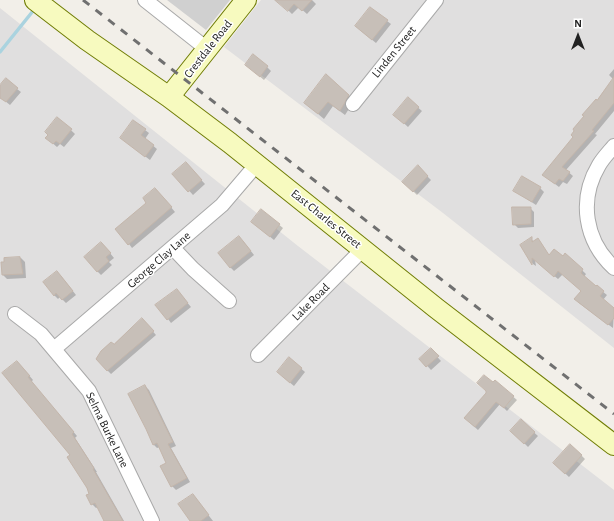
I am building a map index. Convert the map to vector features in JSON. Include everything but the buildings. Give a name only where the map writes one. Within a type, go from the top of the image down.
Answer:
[{"type":"street","name":"East Charles Street","points":[[35,0],[87,40],[169,97],[257,164],[436,308],[614,445]]},
{"type":"street","points":[[145,0],[207,49]]},
{"type":"street","name":"Crestdale Road","points":[[169,97],[246,0]]},
{"type":"street","name":"Linden Street","points":[[353,104],[436,0]]},
{"type":"street","points":[[614,146],[599,165],[589,189],[586,202],[586,217],[593,240],[605,260],[614,268]]},
{"type":"street","name":"George Clay Lane","points":[[54,349],[222,205],[257,164]]},
{"type":"street","points":[[173,248],[193,269],[229,301]]},
{"type":"street","name":"Lake Road","points":[[258,355],[363,249]]},
{"type":"street","name":"Selma Burke Lane","points":[[16,314],[41,334],[89,391],[152,521]]},
{"type":"shaded area","points":[[167,0],[230,0],[206,30]]},
{"type":"shaded area","points":[[261,0],[614,0],[614,348],[443,213],[224,47]]},
{"type":"shaded area","points":[[0,8],[298,246],[614,490],[614,521],[0,521]]},
{"type":"waterway","points":[[0,52],[33,11]]},
{"type":"railway","points":[[83,0],[614,414]]}]
